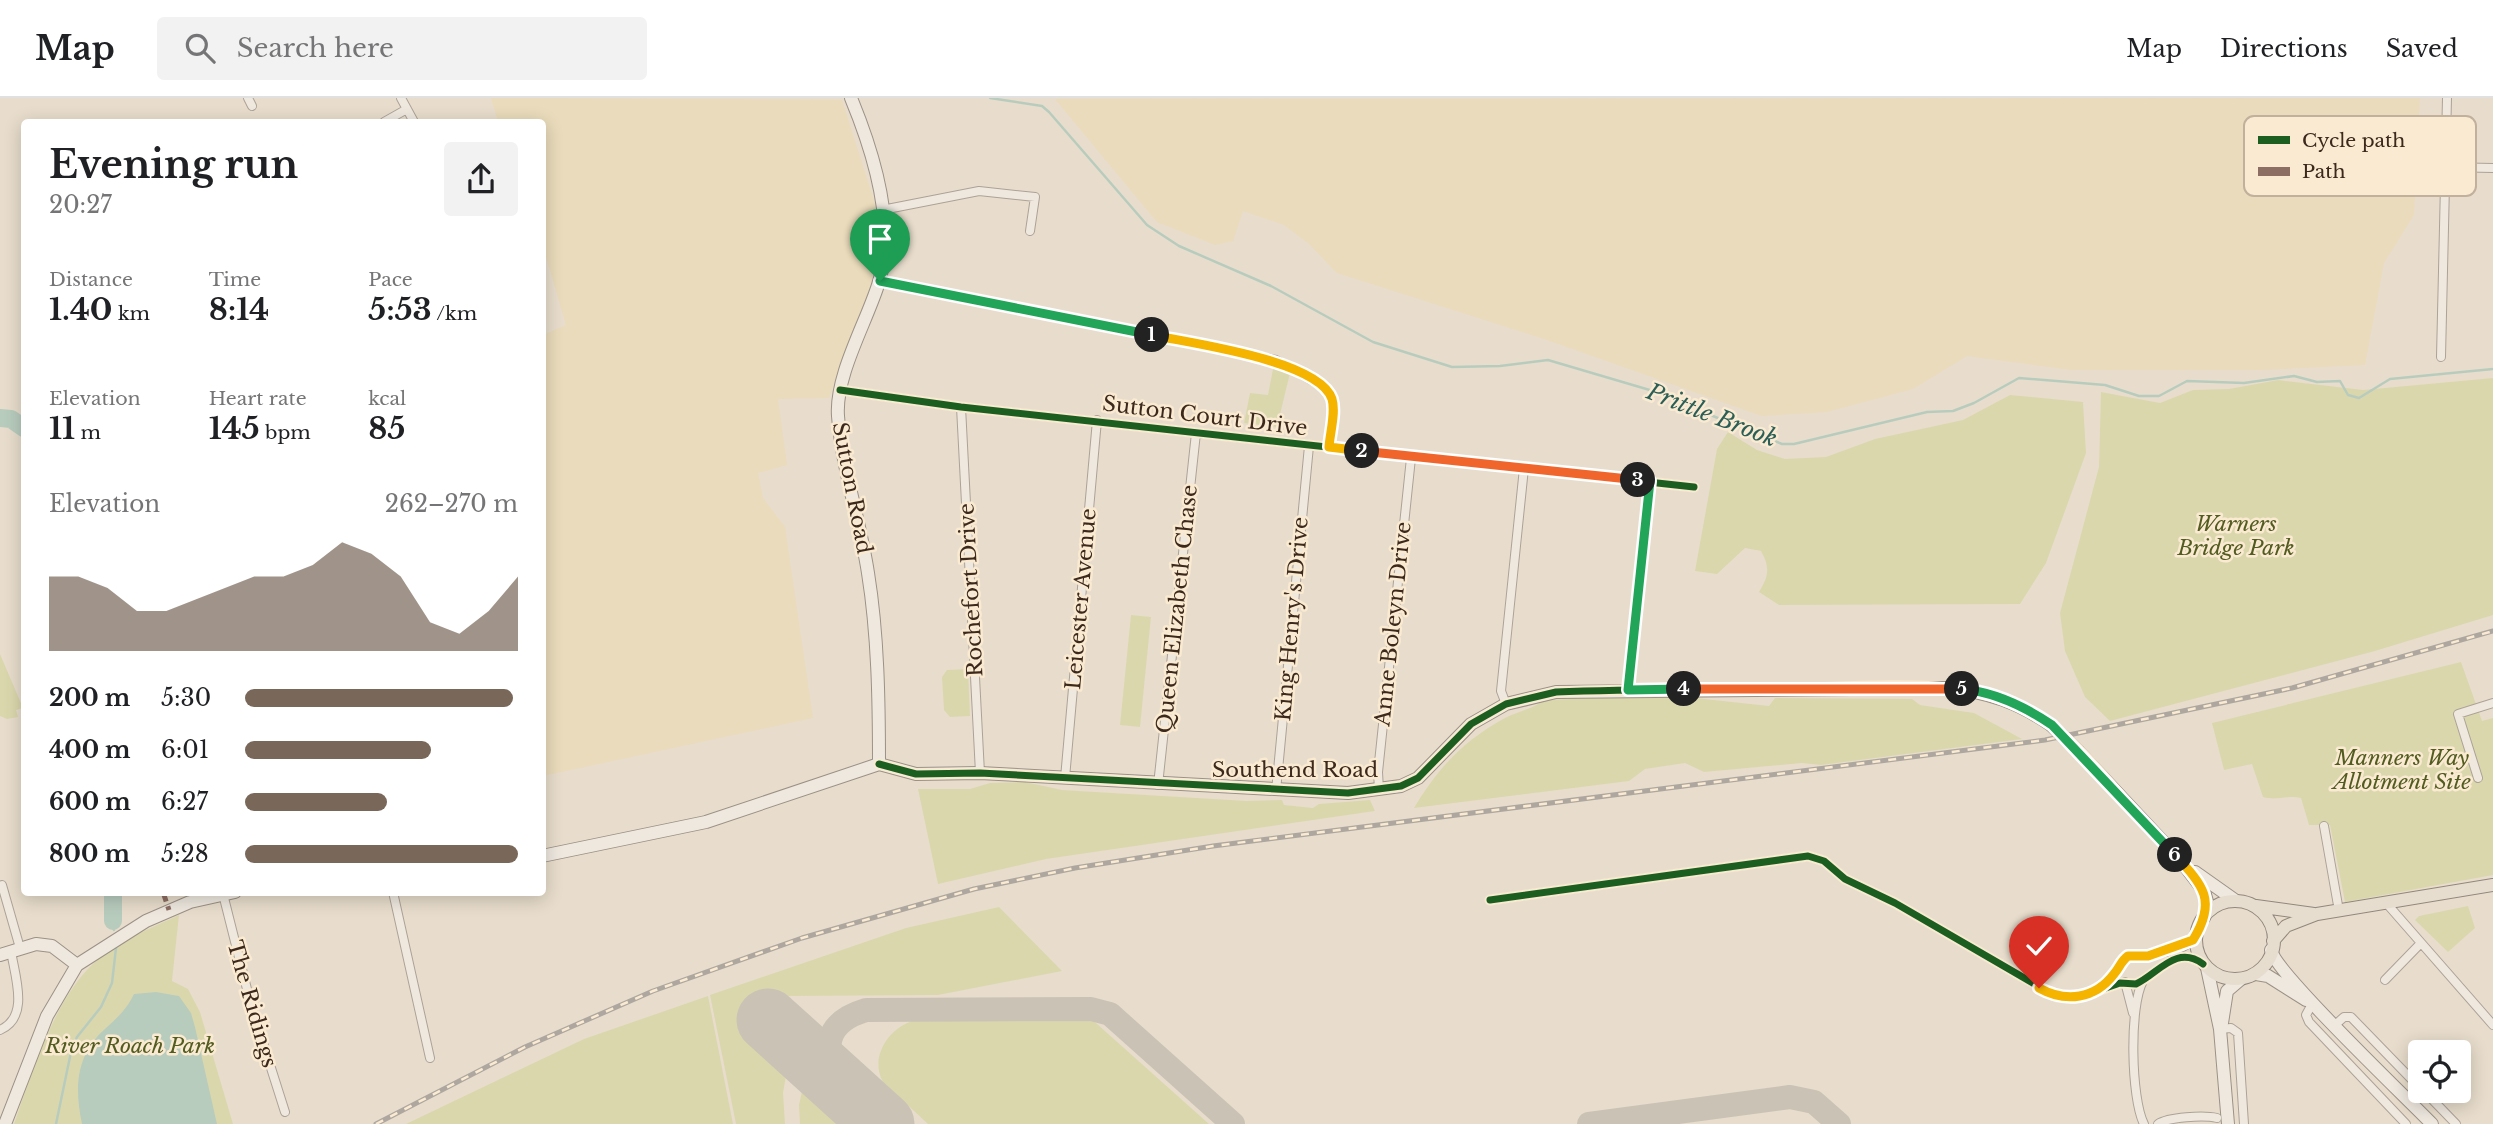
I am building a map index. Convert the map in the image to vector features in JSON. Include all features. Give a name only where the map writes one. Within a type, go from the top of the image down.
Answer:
[{"type":"main road","points":[[2317,915],[2236,901],[2216,906],[2204,918],[2197,934],[2196,947],[2205,966],[2224,978],[2241,978],[2256,974],[2266,963],[2272,946],[2286,926],[2317,915],[2493,885]]},
{"type":"main road","points":[[2252,905],[2264,914],[2272,946]]},
{"type":"street","points":[[401,98],[412,119]]},
{"type":"street","name":"Sutton Road","points":[[851,98],[873,167],[882,210],[884,242],[880,281],[840,390],[838,415],[869,573],[879,705],[879,764]]},
{"type":"street","points":[[2446,116],[2447,98]]},
{"type":"street","points":[[389,119],[407,109]]},
{"type":"street","points":[[882,210],[979,191],[1004,192],[1035,197],[1030,231]]},
{"type":"street","points":[[2441,357],[2444,196]]},
{"type":"street","points":[[880,281],[1276,360],[1327,389],[1333,400],[1329,447]]},
{"type":"street","name":"Sutton Court Drive","points":[[840,390],[961,407],[1097,420],[1410,458],[1694,486]]},
{"type":"street","name":"Rochefort Drive","points":[[961,407],[981,773]]},
{"type":"street","name":"Leicester Avenue","points":[[1065,778],[1097,420]]},
{"type":"street","name":"Queen Elizabeth Chase","points":[[1158,785],[1196,433]]},
{"type":"street","name":"King Henry's Drive","points":[[1276,791],[1309,446]]},
{"type":"street","name":"Anne Boleyn Drive","points":[[1379,790],[1378,772],[1410,458]]},
{"type":"street","points":[[1506,704],[1501,691],[1524,468]]},
{"type":"street","points":[[1628,690],[1650,481]]},
{"type":"street","name":"Southend Road","points":[[879,764],[916,774],[981,773],[1276,791],[1379,790],[1401,786],[1418,778],[1471,724],[1506,704],[1556,692],[1949,688],[1993,695],[2031,711],[2052,725],[2181,862]]},
{"type":"street","points":[[2478,778],[2458,714],[2493,703]]},
{"type":"street","points":[[546,855],[706,822],[879,764]]},
{"type":"street","points":[[2323,826],[2339,911]]},
{"type":"street","points":[[1490,901],[1802,856],[1821,859],[1841,876],[1895,904],[2051,995],[2070,998],[2105,990],[2116,984],[2144,979],[2155,968],[2177,958],[2191,958],[2205,966],[2220,1029],[2224,1120],[2194,1122],[2173,1118],[2158,1124]]},
{"type":"street","points":[[2181,862],[2236,901]]},
{"type":"street","points":[[2181,862],[2206,896],[2204,918]]},
{"type":"street","points":[[0,1030],[15,1020],[19,1008],[2,885]]},
{"type":"street","points":[[5,1124],[47,1016],[77,965],[146,921],[169,910],[218,896]]},
{"type":"street","name":"The Ridings","points":[[230,896],[251,1004],[285,1112]]},
{"type":"street","points":[[394,896],[430,1058]]},
{"type":"street","points":[[2388,905],[2493,1026]]},
{"type":"street","points":[[2089,994],[2111,978],[2128,956],[2184,946],[2197,934]]},
{"type":"street","points":[[11,951],[36,944],[52,946],[77,965]]},
{"type":"street","points":[[2385,980],[2420,944]]},
{"type":"street","points":[[2272,946],[2276,962],[2312,1004],[2432,1124]]},
{"type":"street","points":[[2134,1019],[2146,964],[2138,956]]},
{"type":"street","points":[[2119,965],[2121,978],[2127,983],[2134,1019],[2137,1109],[2144,1124]]},
{"type":"street","points":[[2256,974],[2268,976],[2312,1004]]},
{"type":"street","points":[[2220,1029],[2227,991],[2241,978]]},
{"type":"street","points":[[2105,990],[2119,991],[2130,1003]]},
{"type":"street","points":[[2312,1004],[2306,1014],[2309,1022],[2406,1124]]},
{"type":"street","points":[[2335,1025],[2344,1017],[2351,1017],[2408,1076]]},
{"type":"street","points":[[2220,1029],[2231,1028],[2238,1033],[2244,1124]]},
{"type":"street","points":[[2435,1103],[2456,1124]]},
{"type":"street","points":[[2170,1124],[2185,1120]]},
{"type":"shaded area","points":[[491,98],[842,100],[875,204],[872,284],[829,398],[778,399],[787,465],[758,473],[763,498],[785,527],[813,718],[546,775],[546,334],[566,325],[546,257],[546,119],[497,119]]},
{"type":"shaded area","points":[[2420,98],[2419,116],[2244,116],[2244,196],[2415,196],[2414,215],[2384,263],[2365,365],[2261,370],[2071,370],[1967,356],[1913,389],[1827,412],[1762,416],[1547,340],[1337,273],[1308,243],[1284,225],[1243,211],[1233,241],[1215,245],[1157,222],[1055,99]]},
{"type":"shaded area","points":[[156,992],[179,996],[191,1013],[217,1124],[82,1124],[78,1084],[88,1049],[122,1012],[134,994]]},
{"type":"green space","points":[[1274,364],[1290,373],[1277,427],[1244,423],[1250,393],[1268,395]]},
{"type":"green space","name":"Warners Bridge Park","points":[[2493,378],[2493,615],[2375,651],[2110,721],[2085,697],[2065,651],[2060,613],[2099,467],[2101,392],[2160,403],[2193,390],[2229,389],[2278,380],[2363,390]]},
{"type":"green space","points":[[2010,395],[2083,402],[2086,453],[2046,563],[2020,604],[1779,605],[1759,592],[1767,572],[1761,551],[1745,548],[1717,574],[1695,571],[1717,449],[1728,432],[1757,450],[1785,459],[1826,457],[1875,439],[1963,420]]},
{"type":"green space","points":[[1131,615],[1151,617],[1140,727],[1120,725]]},
{"type":"green space","points":[[0,654],[21,709],[16,710],[18,717],[7,719],[0,716]]},
{"type":"green space","name":"Manners Way Allotment Site","points":[[2461,662],[2482,721],[2493,718],[2493,875],[2345,902],[2330,825],[2309,825],[2301,798],[2263,797],[2252,764],[2224,770],[2212,723]]},
{"type":"green space","points":[[968,669],[970,716],[950,717],[944,710],[942,677],[947,670]]},
{"type":"green space","points":[[1668,695],[1769,706],[1775,698],[1912,699],[1920,705],[1974,713],[2022,739],[1821,765],[1802,763],[1704,772],[1685,763],[1645,769],[1629,781],[1414,808],[1442,768],[1476,736],[1505,718],[1544,700]]},
{"type":"green space","points":[[1025,782],[1062,790],[1247,801],[1282,800],[1284,805],[1313,808],[1319,804],[1370,800],[1375,811],[1046,859],[938,884],[918,789],[970,789],[990,783]]},
{"type":"green space","points":[[2468,906],[2475,928],[2448,952],[2415,920],[2419,916]]},
{"type":"green space","points":[[999,907],[1062,971],[938,995],[786,996],[752,1033],[765,1056],[787,1070],[783,1093],[785,1124],[736,1124],[710,995],[906,928]]},
{"type":"green space","name":"River Roach Park","points":[[179,915],[172,981],[188,989],[200,1012],[233,1124],[14,1124],[46,1038],[80,977],[114,948]]},
{"type":"green space","points":[[708,996],[733,1124],[406,1124],[584,1039]]},
{"type":"green space","points":[[1087,1015],[1209,1124],[928,1124],[883,1082],[879,1072],[878,1063],[884,1044],[897,1029],[915,1020]]},
{"type":"green space","points":[[804,1082],[850,1124],[800,1124],[799,1105]]},
{"type":"waterway","name":"Prittle Brook","points":[[990,98],[1042,106],[1147,225],[1179,246],[1271,286],[1373,342],[1452,367],[1500,366],[1548,360],[1687,401],[1703,412],[1782,444],[1794,444],[1927,412],[1953,411],[1974,403],[2019,378],[2105,385],[2139,396],[2159,396],[2187,381],[2244,383],[2294,376],[2317,382],[2340,381],[2348,395],[2359,398],[2390,379],[2493,369]]},
{"type":"waterway","points":[[0,418],[11,419],[21,426]]},
{"type":"waterway","points":[[113,896],[113,921]]},
{"type":"waterway","points":[[113,921],[114,930]]},
{"type":"waterway","points":[[56,1124],[71,1052],[77,1037],[101,1007],[112,983],[116,948]]},
{"type":"taxiway","points":[[843,1087],[832,1062],[830,1040],[841,1023],[866,1010],[1091,1009],[1110,1014],[1233,1124]]},
{"type":"taxiway","points":[[1589,1124],[1790,1097],[1814,1102],[1839,1124]]},
{"type":"runway","points":[[768,1020],[883,1124]]},
{"type":"railway","points":[[376,1124],[525,1047],[653,991],[802,938],[974,889],[1075,868],[1213,846],[2045,740],[2292,688],[2493,631]]},
{"type":"marked path","points":[[164,896],[169,910]]},
{"type":"cycle path","points":[[840,390],[961,407],[1694,487]]},
{"type":"cycle path","points":[[879,764],[916,774],[980,773],[1348,793],[1401,786],[1418,778],[1471,724],[1506,704],[1556,692],[1940,687],[2002,699],[2029,710],[2062,734],[2190,871],[2204,894],[2204,918]]},
{"type":"cycle path","points":[[1490,900],[1808,856],[1824,861],[1845,879],[1895,903],[2057,997],[2083,996],[2120,983],[2136,984],[2168,963],[2184,957],[2203,964]]},
{"type":"route","points":[[880,281],[1276,360],[1327,389],[1333,400],[1329,447],[1410,458],[1650,481],[1628,690],[1949,688],[1976,690],[2031,711],[2052,725],[2181,862],[2204,891],[2208,905],[2193,940],[2184,946],[2148,956],[2133,955],[2124,958],[2111,978],[2089,994],[2077,998],[2063,998],[2039,988]]}]
